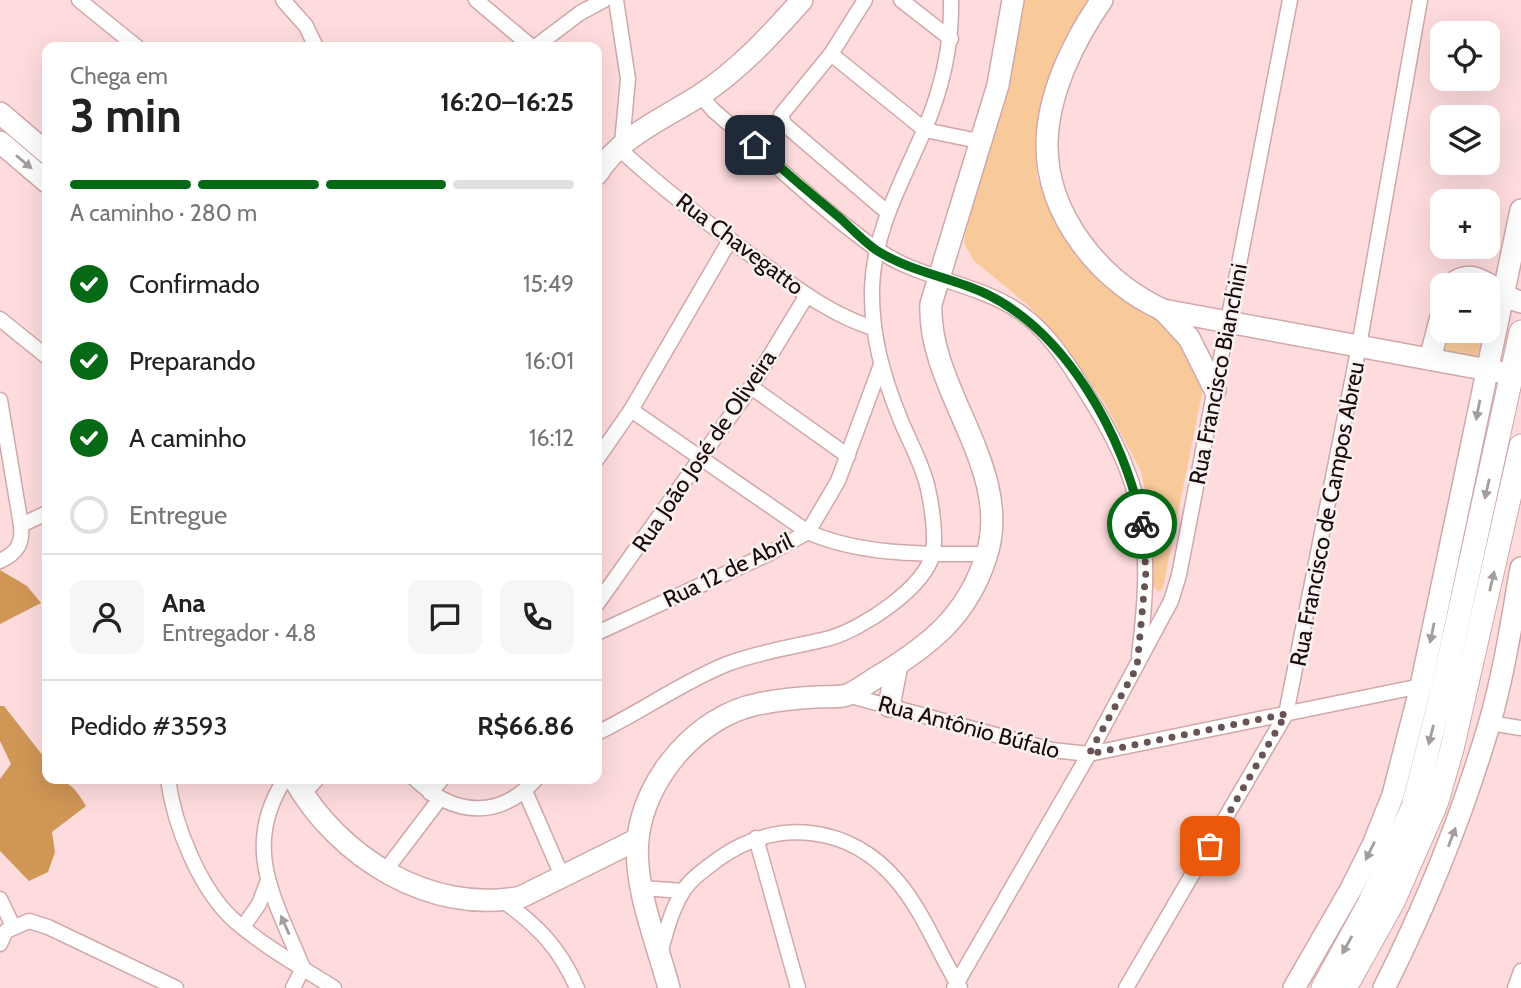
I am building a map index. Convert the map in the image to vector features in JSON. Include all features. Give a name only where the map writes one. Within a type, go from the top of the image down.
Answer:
[{"type":"main road","points":[[1324,988],[1369,904],[1413,807],[1517,375],[1521,332]]},
{"type":"main road","points":[[1345,988],[1393,902],[1436,804],[1461,709],[1521,446]]},
{"type":"street","points":[[79,0],[130,42]]},
{"type":"street","points":[[283,0],[306,26],[314,42]]},
{"type":"street","points":[[476,0],[527,42]]},
{"type":"street","points":[[540,42],[580,13],[604,0]]},
{"type":"street","points":[[616,0],[628,79],[622,143]]},
{"type":"street","points":[[602,168],[622,143],[701,95],[760,48],[802,0]]},
{"type":"street","points":[[865,0],[831,54],[782,112],[781,119],[887,212]]},
{"type":"street","points":[[901,0],[951,39]]},
{"type":"street","points":[[602,730],[720,667],[769,650],[830,638],[854,629],[881,613],[905,591],[933,554],[925,477],[881,365],[873,328],[872,286],[876,250],[887,212],[925,130],[951,39],[951,0]]},
{"type":"street","points":[[669,988],[642,888],[638,839],[648,804],[668,765],[686,743],[707,727],[755,704],[847,695],[897,665],[944,629],[963,606],[987,554],[991,531],[982,467],[935,352],[930,325],[931,304],[998,85],[1013,0]]},
{"type":"street","points":[[1102,0],[1076,45],[1060,80],[1047,142],[1050,173],[1061,208],[1078,239],[1109,276],[1140,300],[1163,310],[1517,375]]},
{"type":"street","name":"Rua Francisco Bianchini","points":[[957,986],[1089,754],[1171,601],[1179,575],[1290,0]]},
{"type":"street","name":"Rua Francisco de Campos Abreu","points":[[1126,988],[1286,714],[1359,346],[1420,0]]},
{"type":"street","points":[[831,54],[925,130],[982,142]]},
{"type":"street","points":[[701,95],[714,111],[876,250],[981,292],[1019,312],[1044,333],[1067,362],[1119,448],[1135,491],[1146,540],[1144,613],[1137,667]]},
{"type":"street","points":[[0,113],[42,149]]},
{"type":"street","points":[[0,142],[42,178]]},
{"type":"street","name":"Rua Chavegatto","points":[[622,143],[625,154],[730,240],[807,295],[854,322],[873,328]]},
{"type":"street","points":[[1294,988],[1373,845],[1393,795],[1421,686],[1486,370],[1512,299],[1521,210]]},
{"type":"street","points":[[602,452],[631,410],[730,240]]},
{"type":"street","name":"Rua João José de Oliveira","points":[[602,597],[751,387],[807,295]]},
{"type":"street","points":[[1163,310],[1189,338],[1215,390]]},
{"type":"street","points":[[0,319],[42,353]]},
{"type":"street","points":[[1430,359],[1434,343]]},
{"type":"street","name":"Rua 12 de Abril","points":[[602,631],[768,554],[807,532],[826,506],[848,456],[881,365]]},
{"type":"street","points":[[751,387],[848,456]]},
{"type":"street","points":[[0,400],[6,490],[21,525],[23,537],[12,555],[0,561]]},
{"type":"street","points":[[631,410],[807,532],[836,544],[933,554],[987,554]]},
{"type":"street","points":[[21,525],[42,515]]},
{"type":"street","points":[[1384,988],[1432,888],[1490,723],[1521,570]]},
{"type":"street","points":[[889,706],[897,665]]},
{"type":"street","name":"Rua Antônio Búfalo","points":[[847,695],[1052,750],[1089,754],[1421,686]]},
{"type":"street","points":[[1490,723],[1521,728]]},
{"type":"street","points":[[169,784],[185,844],[206,883],[234,920],[334,988]]},
{"type":"street","points":[[282,784],[270,801],[264,824],[267,883],[303,968],[293,988]]},
{"type":"street","points":[[305,784],[331,829],[385,871],[412,886],[438,894],[502,901],[522,897],[638,839]]},
{"type":"street","points":[[421,784],[434,796],[466,807],[498,807],[525,791],[531,784]]},
{"type":"street","points":[[385,871],[440,784]]},
{"type":"street","points":[[525,791],[563,877]]},
{"type":"street","points":[[660,953],[682,891],[703,870],[732,849],[755,838],[794,832],[816,834],[840,839],[868,854],[898,882],[957,986]]},
{"type":"street","points":[[755,838],[798,988]]},
{"type":"street","points":[[243,927],[259,904],[267,883]]},
{"type":"street","points":[[642,888],[682,891]]},
{"type":"street","points":[[0,899],[13,926]]},
{"type":"street","points":[[502,901],[533,922],[553,943],[576,988]]},
{"type":"street","points":[[0,944],[5,931],[29,921],[48,927],[176,988]]},
{"type":"street","points":[[1515,988],[1521,971]]},
{"type":"shaded area","points":[[1024,0],[1089,0],[1060,47],[1035,136],[1037,177],[1054,221],[1076,256],[1104,283],[1183,328],[1206,374],[1163,588],[1158,592],[1152,584],[1155,541],[1141,471],[1104,402],[1062,342],[1028,305],[974,261],[964,243],[968,215],[1004,106],[1015,30]]},
{"type":"shaded area","points":[[1444,343],[1481,343],[1477,357],[1443,352]]},
{"type":"shaded area","points":[[0,570],[27,586],[41,603],[0,624]]},
{"type":"shaded area","points":[[0,706],[4,706],[42,755],[42,784],[68,784],[86,806],[52,832],[55,852],[48,872],[29,881],[0,851],[0,779],[11,764],[0,741]]},
{"type":"way so far","points":[[1142,524],[1146,540],[1146,571],[1137,667],[1089,754],[1286,714],[1210,846]]},
{"type":"route","points":[[755,145],[876,250],[981,292],[1019,312],[1044,333],[1067,362],[1119,448],[1135,491],[1142,524]]}]
